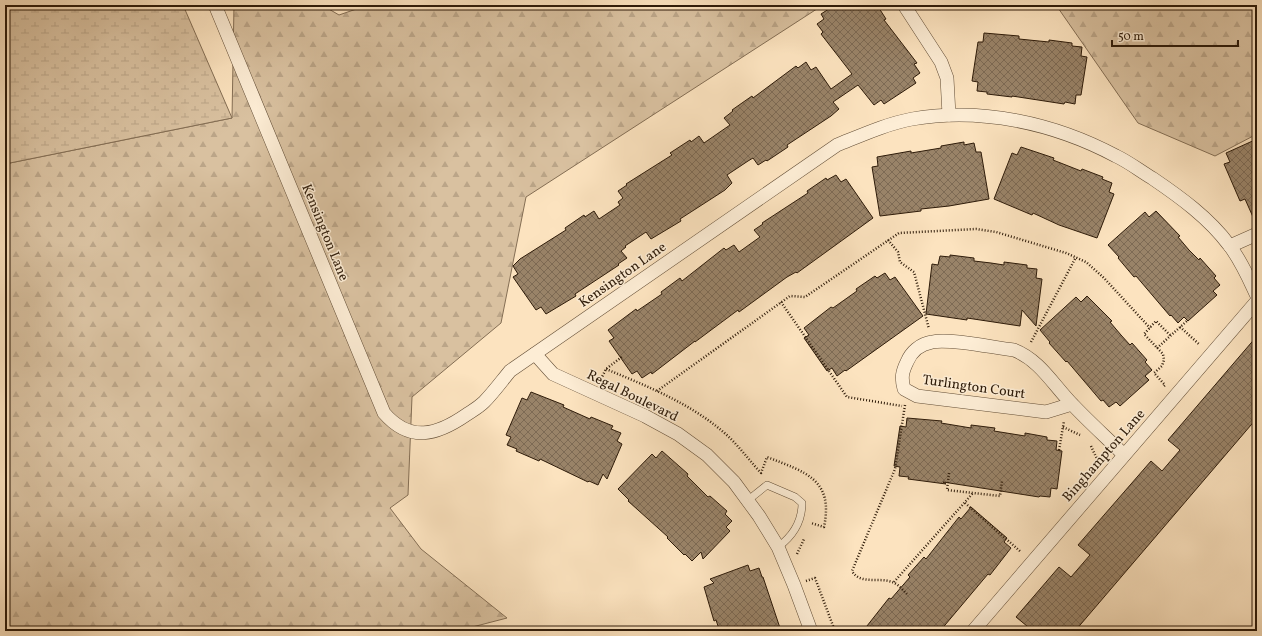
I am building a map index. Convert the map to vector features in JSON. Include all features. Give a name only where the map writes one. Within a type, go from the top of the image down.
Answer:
[{"type":"street","name":"Kensington Lane","points":[[215,5],[384,413],[392,423],[413,432],[423,434],[435,432],[452,424],[483,403],[510,371],[837,145],[880,128],[911,119],[949,115],[986,116],[1029,122],[1074,136],[1117,156],[1173,192],[1204,218],[1230,246],[1257,296]]},
{"type":"street","points":[[904,5],[941,62],[946,78],[949,115]]},
{"type":"street","points":[[1230,246],[1257,234]]},
{"type":"street","name":"Binghampton Lane","points":[[973,631],[1257,301]]},
{"type":"street","name":"Turlington Court","points":[[1069,405],[1046,412],[917,396],[904,389],[901,378],[910,356],[919,346],[932,342],[946,341],[1014,350],[1025,354],[1034,362],[1069,405],[1124,455]]},
{"type":"street","name":"Regal Boulevard","points":[[535,354],[553,374],[645,416],[678,434],[707,455],[734,482],[778,547],[811,631]]},
{"type":"lane","points":[[747,500],[767,485],[794,497],[802,503],[802,515],[790,539],[778,547]]},
{"type":"path","points":[[657,391],[790,296],[806,297],[899,233],[976,229],[996,232],[1076,258],[1086,262],[1104,278],[1150,328]]},
{"type":"path","points":[[888,240],[898,252],[900,262],[914,272],[932,342]]},
{"type":"path","points":[[1025,354],[1076,258]]},
{"type":"path","points":[[781,302],[847,397],[905,406]]},
{"type":"path","points":[[1157,348],[1188,320]]},
{"type":"path","points":[[1160,390],[1165,385],[1154,374],[1162,366],[1164,360],[1162,354],[1144,334],[1156,321],[1170,335]]},
{"type":"path","points":[[1180,327],[1211,354]]},
{"type":"path","points":[[601,379],[606,369],[623,356]]},
{"type":"path","points":[[907,391],[895,469],[852,571],[854,576],[864,580],[894,582],[907,594]]},
{"type":"path","points":[[1059,450],[1069,405]]},
{"type":"path","points":[[1063,427],[1079,434],[1084,438]]},
{"type":"path","points":[[1088,443],[1093,448],[1097,459]]},
{"type":"path","points":[[949,473],[946,490],[1000,496],[1002,481]]},
{"type":"path","points":[[894,582],[973,493]]},
{"type":"path","points":[[964,503],[1032,562]]},
{"type":"green space","points":[[5,5],[183,5],[232,118],[5,164]]},
{"type":"green space","points":[[234,5],[322,5],[339,15],[368,5],[823,5],[526,197],[501,323],[412,397],[408,495],[390,508],[421,549],[507,618],[457,631],[5,631],[5,164],[232,118]]},
{"type":"green space","points":[[1056,5],[1257,5],[1257,134],[1215,156],[1138,123]]},
{"type":"building","points":[[835,5],[877,5],[886,19],[884,20],[917,63],[914,64],[920,73],[913,78],[916,83],[884,104],[881,100],[874,105],[858,85],[833,102],[839,109],[831,116],[787,145],[788,147],[767,161],[766,160],[758,165],[753,158],[727,175],[732,183],[725,190],[680,219],[681,221],[651,239],[646,232],[625,246],[626,247],[621,251],[627,258],[618,264],[619,265],[575,294],[576,296],[546,314],[541,307],[536,310],[513,277],[518,274],[513,266],[520,259],[566,230],[565,228],[584,215],[585,217],[594,211],[599,219],[620,205],[618,202],[623,198],[618,191],[627,185],[626,184],[672,155],[670,153],[690,140],[691,142],[699,136],[704,143],[730,125],[724,118],[733,111],[732,110],[752,96],[753,98],[796,66],[798,68],[806,62],[811,70],[816,67],[831,89],[852,74],[821,34],[823,32],[817,24],[824,19],[821,14]]},
{"type":"building","points":[[984,33],[1019,36],[1019,39],[1049,42],[1049,40],[1072,43],[1072,46],[1082,47],[1081,56],[1087,57],[1081,95],[1076,95],[1075,104],[1065,102],[1064,104],[1012,96],[987,94],[987,92],[977,91],[978,82],[972,81],[978,42],[983,42]]},
{"type":"building","points":[[1257,139],[1257,226],[1245,199],[1240,201],[1224,164],[1230,162],[1226,153]]},
{"type":"building","points":[[964,142],[964,145],[974,143],[976,152],[981,152],[989,199],[921,209],[921,211],[880,216],[872,167],[878,166],[877,157],[911,151],[911,153],[941,148],[941,146]]},
{"type":"building","points":[[1021,147],[1054,158],[1053,160],[1081,171],[1082,169],[1103,177],[1102,179],[1112,183],[1109,192],[1114,194],[1097,238],[1059,225],[1033,213],[1032,215],[994,199],[1012,153],[1017,155]]},
{"type":"building","points":[[836,175],[841,182],[846,179],[873,218],[797,273],[796,272],[787,277],[739,312],[738,310],[652,374],[651,372],[642,378],[637,371],[632,374],[609,341],[614,338],[608,330],[636,309],[637,311],[662,294],[661,292],[680,278],[682,281],[724,248],[726,250],[734,245],[739,252],[760,237],[754,230],[763,224],[762,223],[808,193],[807,191],[826,178],[827,180]]},
{"type":"building","points":[[1156,211],[1180,236],[1178,237],[1189,250],[1199,260],[1200,258],[1216,276],[1214,278],[1220,285],[1213,291],[1217,295],[1188,321],[1184,317],[1178,323],[1171,315],[1170,316],[1136,276],[1134,277],[1108,245],[1145,212],[1149,217]]},
{"type":"building","points":[[950,255],[974,258],[974,261],[1004,265],[1004,262],[1027,265],[1027,268],[1037,269],[1036,278],[1042,279],[1036,326],[1022,310],[1020,326],[967,318],[967,320],[926,314],[932,264],[938,265],[940,256],[950,257]]},
{"type":"building","points":[[885,273],[890,280],[895,277],[923,316],[846,371],[845,370],[837,376],[832,368],[827,371],[804,338],[809,335],[804,328],[831,307],[833,308],[857,291],[856,289],[875,276],[877,278]]},
{"type":"building","points":[[1087,296],[1112,321],[1110,322],[1130,345],[1132,343],[1147,360],[1145,362],[1152,370],[1145,376],[1149,380],[1120,406],[1116,402],[1109,407],[1103,400],[1101,401],[1067,361],[1066,362],[1049,343],[1050,342],[1040,330],[1076,297],[1081,302]]},
{"type":"building","points":[[1257,336],[1257,418],[1075,631],[1033,631],[1016,617],[1059,567],[1071,577],[1090,555],[1078,545],[1151,461],[1162,471],[1180,450],[1168,440]]},
{"type":"building","points":[[531,392],[564,405],[563,407],[590,419],[591,417],[613,426],[611,429],[621,433],[617,441],[622,444],[607,479],[603,474],[598,485],[589,481],[588,482],[540,459],[539,461],[516,451],[517,449],[507,445],[511,437],[506,435],[522,398],[527,400]]},
{"type":"building","points":[[907,418],[942,421],[941,423],[971,428],[971,425],[995,428],[994,431],[1025,436],[1025,433],[1047,437],[1047,440],[1057,441],[1056,450],[1062,451],[1057,489],[1051,488],[1050,497],[1039,497],[943,482],[946,484],[908,479],[909,477],[899,476],[900,467],[894,466],[900,426],[906,427]]},
{"type":"building","points":[[662,451],[688,474],[687,476],[708,497],[710,496],[727,511],[725,514],[732,521],[726,527],[730,531],[703,559],[701,552],[692,561],[685,554],[684,555],[667,538],[668,537],[628,501],[629,500],[618,489],[652,454],[656,458]]},
{"type":"building","points":[[971,507],[1007,538],[1004,542],[1011,548],[990,575],[988,574],[940,631],[863,631],[889,598],[891,599],[910,577],[908,575],[924,557],[926,559],[959,517],[961,519]]},
{"type":"building","points":[[748,565],[750,571],[759,568],[781,631],[730,631],[728,626],[719,629],[716,620],[714,621],[704,587],[714,583],[710,579]]}]
